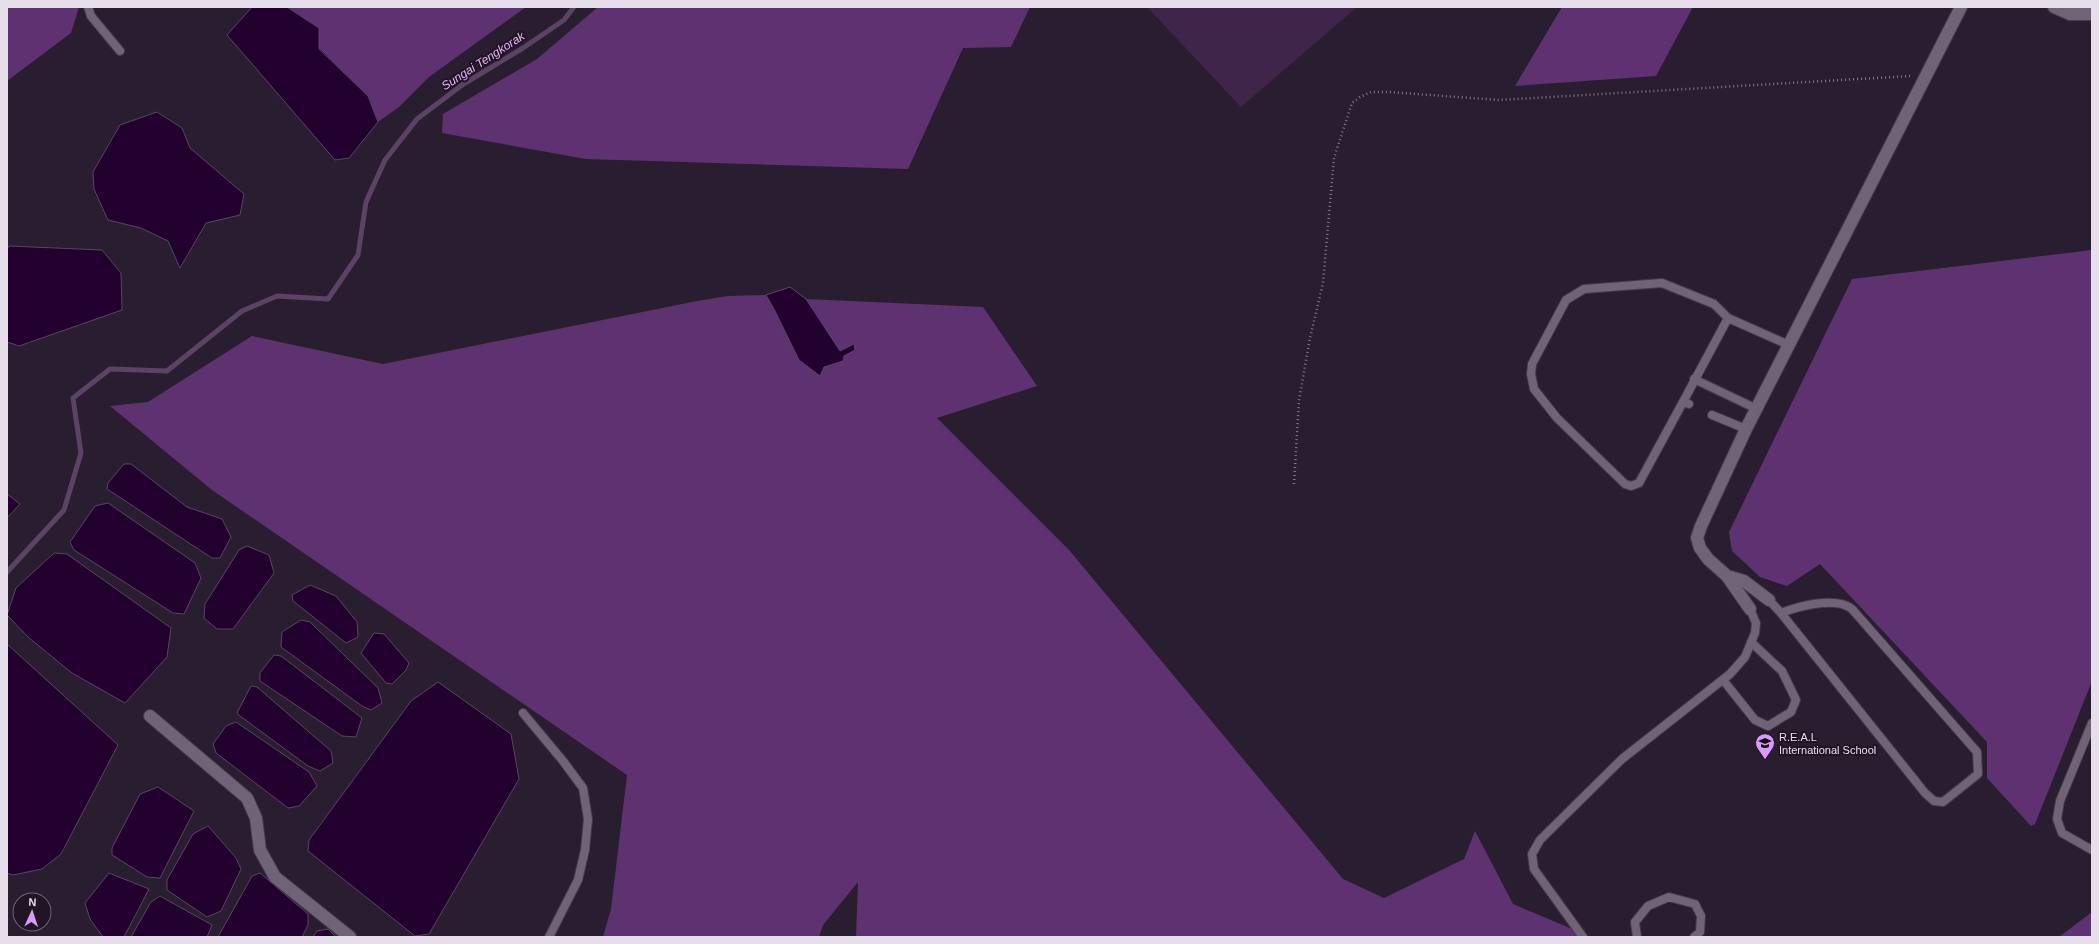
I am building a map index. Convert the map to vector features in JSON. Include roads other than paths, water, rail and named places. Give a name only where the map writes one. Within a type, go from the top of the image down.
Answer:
[{"type":"street","points":[[1750,608],[1727,576],[1708,559],[1700,548],[1697,538],[1701,526],[1746,429],[1961,7]]},
{"type":"street","points":[[2054,7],[2070,14],[2092,14]]},
{"type":"street","points":[[1727,576],[1744,581],[1769,600]]},
{"type":"street","points":[[150,716],[247,798],[256,818],[260,850],[275,877],[350,937]]},
{"type":"lane","points":[[88,7],[91,16],[120,51]]},
{"type":"lane","points":[[1728,318],[1694,379],[1686,403],[1639,483],[1631,486],[1625,484],[1557,418],[1534,389],[1531,374],[1532,364],[1566,300],[1584,289],[1662,283],[1714,304],[1728,318],[1789,345]]},
{"type":"lane","points":[[1694,379],[1757,409]]},
{"type":"lane","points":[[1712,415],[1746,429]]},
{"type":"lane","points":[[1769,600],[1925,793],[1934,801],[1943,802],[1978,774],[1977,752],[1846,604],[1818,604],[1800,606],[1781,613]]},
{"type":"lane","points":[[1583,937],[1534,869],[1532,854],[1540,840],[1622,759],[1723,680],[1745,657],[1756,623],[1750,608]]},
{"type":"lane","points":[[1723,680],[1755,720],[1761,723],[1768,726],[1792,712],[1796,700],[1782,671],[1751,642]]},
{"type":"lane","points":[[523,713],[563,761],[583,788],[588,819],[585,850],[578,880],[549,937]]},
{"type":"lane","points":[[2092,723],[2089,741],[2060,801],[2057,819],[2062,833],[2092,850]]},
{"type":"lane","points":[[1637,937],[1635,922],[1648,906],[1669,897],[1695,904],[1701,916],[1700,932],[1694,937]]},
{"type":"waterway","name":"Sungai Tengkorak","points":[[7,572],[64,510],[81,453],[73,398],[110,369],[167,371],[242,311],[277,296],[328,299],[358,255],[366,202],[385,160],[417,119],[462,85],[523,48],[564,20],[574,7]]},
{"type":"place","name":"R.E.A.L International School","points":[[1765,760]]}]
